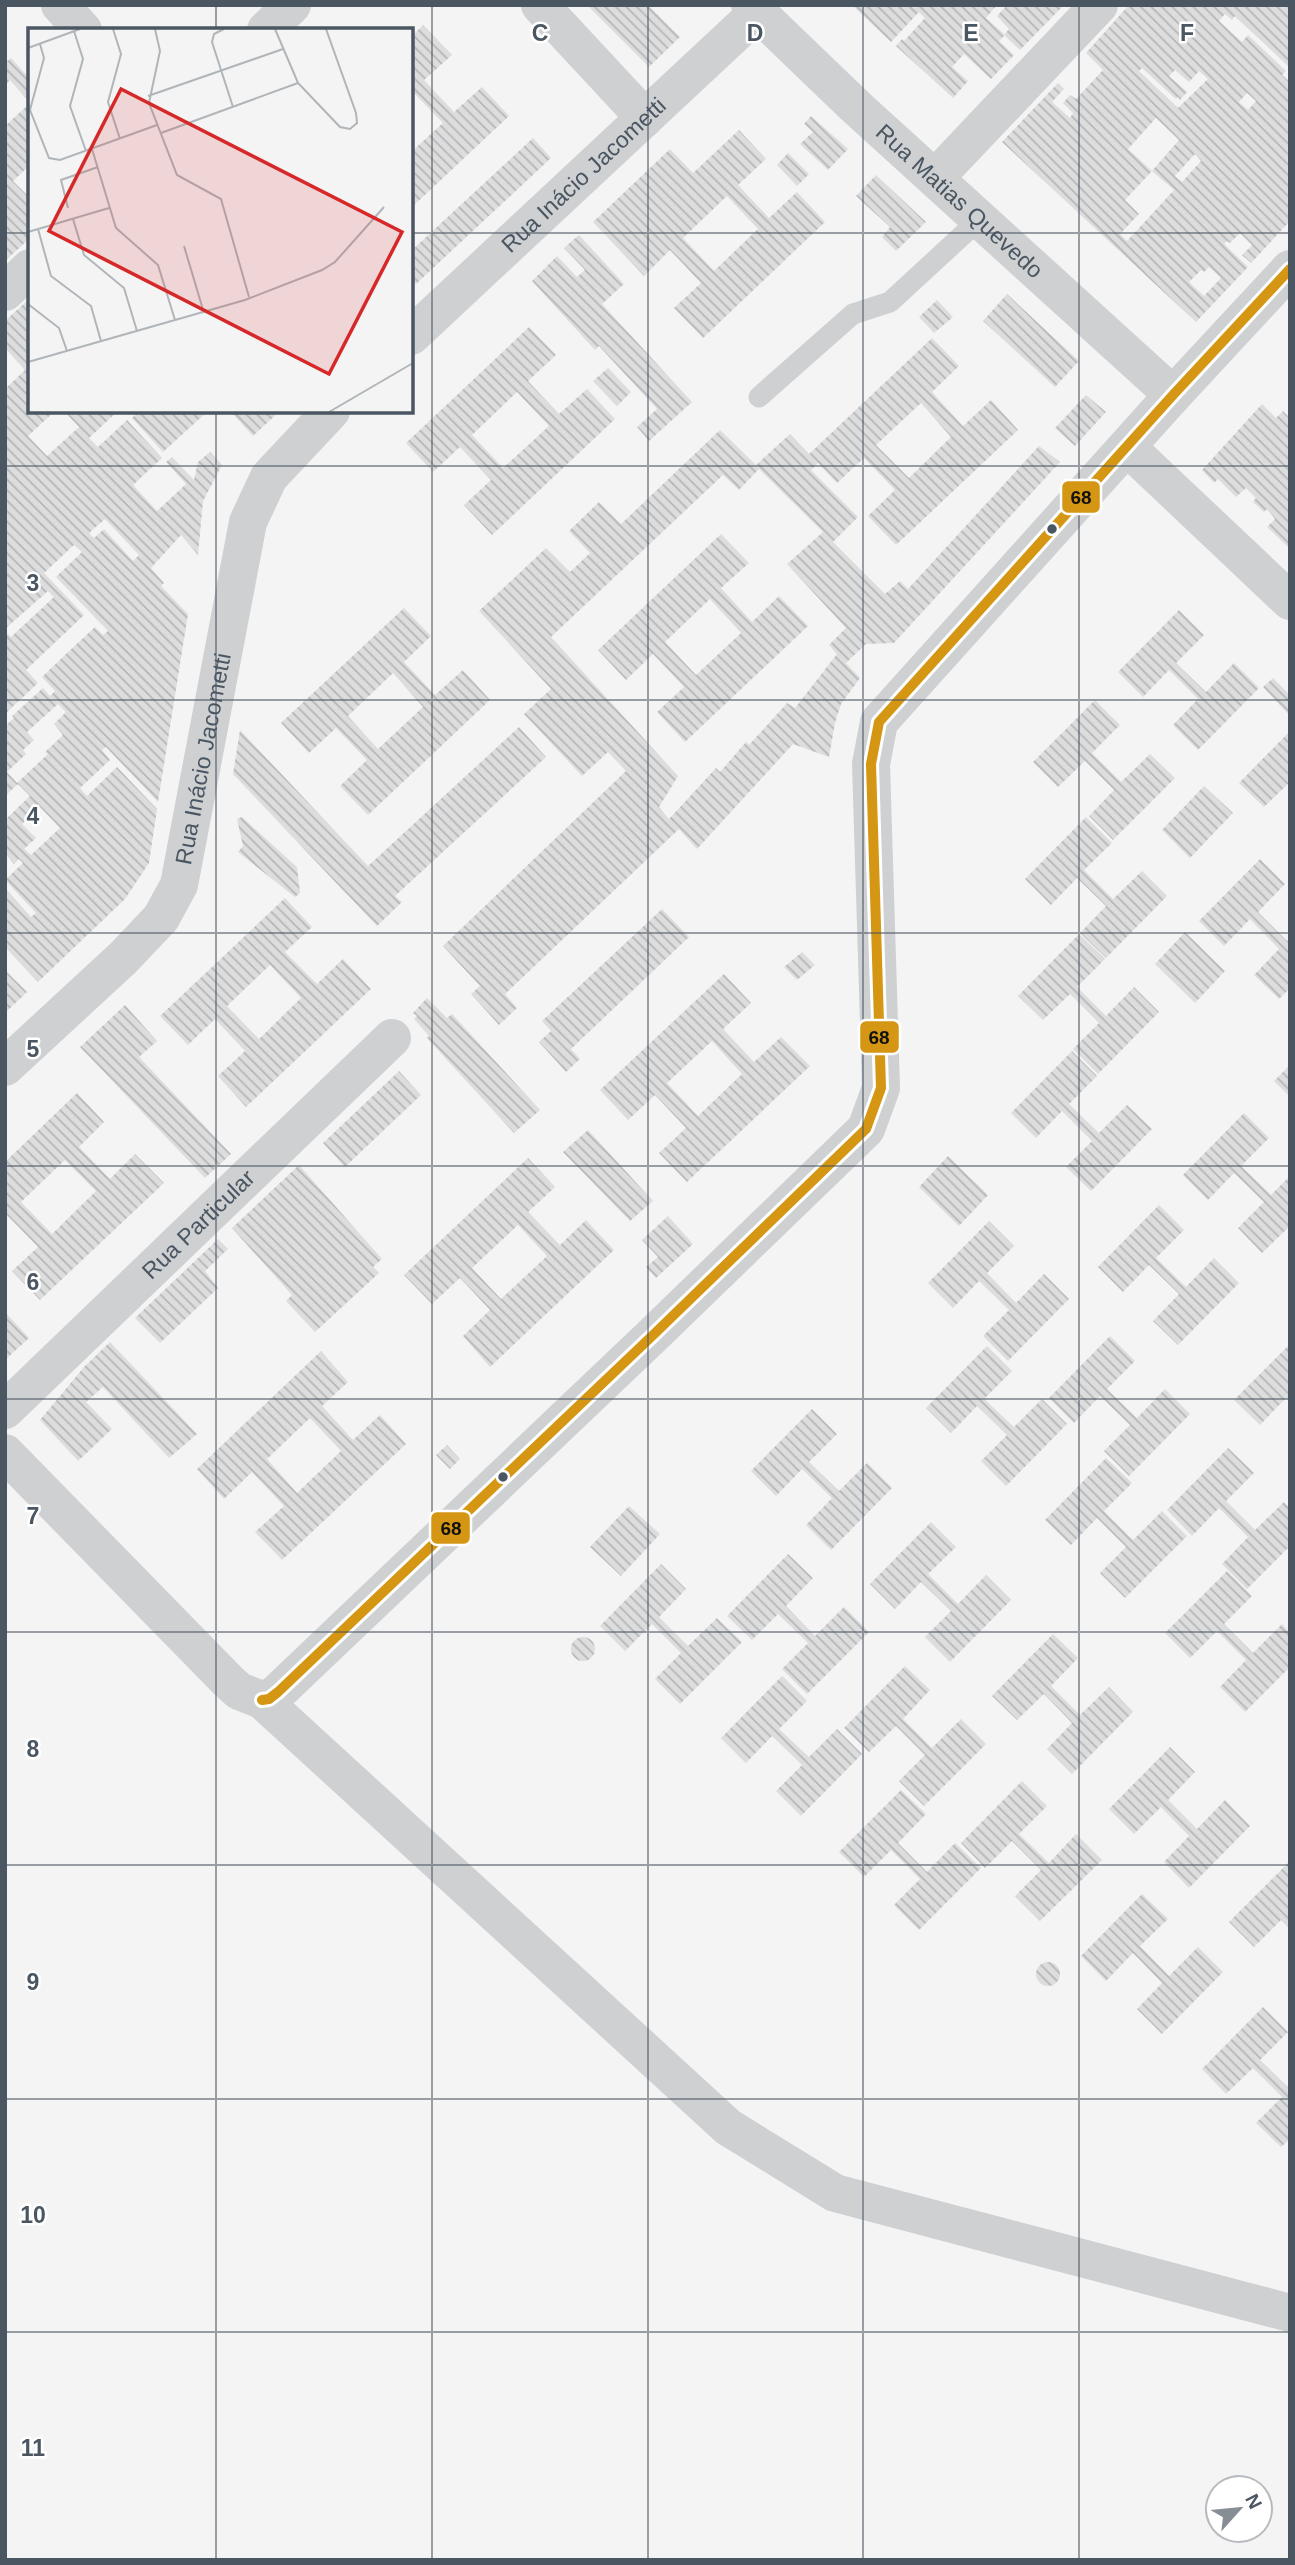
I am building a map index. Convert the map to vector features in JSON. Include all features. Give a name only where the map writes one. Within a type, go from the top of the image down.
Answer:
[{"type":"street","points":[[60,5],[81,28]]},
{"type":"street","points":[[268,28],[292,5]]},
{"type":"street","points":[[540,5],[645,118]]},
{"type":"street","points":[[935,178],[1099,5]]},
{"type":"street","name":"Rua Inácio Jacometti","points":[[413,335],[645,118],[753,9]]},
{"type":"street","name":"Rua Matias Quevedo","points":[[753,9],[1173,395]]},
{"type":"street","points":[[261,1700],[269,1699],[278,1692],[381,1595],[866,1129],[881,1088],[871,764],[879,722],[1290,269]]},
{"type":"street","points":[[5,292],[28,270]]},
{"type":"street","name":"Rua Inácio Jacometti","points":[[5,1067],[152,928],[161,918],[179,885],[248,522],[269,477],[329,413]]},
{"type":"street","points":[[1127,447],[1290,600]]},
{"type":"street","name":"Rua Particular","points":[[5,1410],[392,1038]]},
{"type":"street","points":[[5,1452],[239,1692],[261,1700],[729,2127],[835,2193],[1290,2312]]},
{"type":"lane","points":[[759,397],[853,314],[890,302],[980,219]]},
{"type":"building","points":[[648,5],[680,37],[649,67],[589,7]]},
{"type":"building","points":[[852,5],[911,5],[915,8],[918,5],[997,5],[986,18],[1005,35],[999,41],[1014,55],[991,79],[964,54],[952,67],[968,81],[953,98],[896,46],[925,18],[919,12],[891,42]]},
{"type":"building","points":[[1007,5],[1064,5],[1020,50],[1004,35],[1009,29],[997,16]]},
{"type":"building","points":[[1129,5],[1290,5],[1290,68],[1235,16],[1232,20],[1225,14],[1219,21],[1242,42],[1248,35],[1286,71],[1282,75],[1290,82],[1290,221],[1251,263],[1242,255],[1252,245],[1240,233],[1230,243],[1227,241],[1224,244],[1248,267],[1196,322],[1002,142],[1058,83],[1064,89],[1052,102],[1070,118],[1073,113],[1063,103],[1070,95],[1076,99],[1103,70],[1086,53]],"holes":[[[1142,68],[1180,100],[1187,92],[1169,76],[1175,70],[1189,82],[1199,71],[1208,79],[1178,108],[1139,71]],[[1247,93],[1256,101],[1248,110],[1239,102]],[[1156,118],[1179,140],[1152,171],[1128,149]],[[1195,154],[1201,161],[1182,182],[1175,176]],[[1152,171],[1174,190],[1127,241],[1120,234],[1139,214],[1125,200]],[[1209,267],[1221,278],[1204,296],[1189,282],[1201,270],[1204,272]]]},
{"type":"building","points":[[423,25],[452,55],[424,80],[454,112],[482,87],[509,116],[413,206],[413,150],[443,123],[413,92],[413,35]]},
{"type":"building","points":[[11,58],[28,77],[28,101],[10,80],[5,85],[5,63]]},
{"type":"building","points":[[28,105],[28,167],[13,181],[28,196],[28,240],[5,261],[5,126]]},
{"type":"building","points":[[811,116],[848,149],[828,170],[800,144],[813,132],[804,124]]},
{"type":"building","points":[[739,130],[766,159],[738,185],[769,218],[797,192],[825,222],[703,338],[674,308],[701,283],[670,250],[644,276],[593,222],[670,149],[693,173]],"holes":[[[727,196],[758,229],[714,271],[683,238]]]},
{"type":"building","points":[[533,138],[551,158],[416,284],[413,280],[413,249]]},
{"type":"building","points":[[788,153],[809,174],[797,186],[777,165]]},
{"type":"building","points":[[876,175],[926,222],[896,251],[882,237],[890,227],[856,196]]},
{"type":"building","points":[[579,235],[624,284],[602,304],[692,402],[649,441],[637,427],[657,409],[599,346],[595,350],[532,281],[557,256],[577,277],[585,270],[564,248]]},
{"type":"building","points":[[1007,294],[1079,361],[1055,387],[983,321]]},
{"type":"building","points":[[28,300],[28,413],[53,413],[28,436],[47,456],[79,427],[66,413],[116,413],[89,438],[98,447],[127,420],[162,458],[133,485],[157,511],[186,484],[166,462],[172,457],[194,480],[198,462],[210,452],[222,465],[203,501],[198,555],[181,535],[151,568],[164,583],[161,586],[188,614],[158,802],[106,747],[102,750],[110,760],[80,788],[87,796],[117,767],[157,809],[149,863],[125,899],[38,982],[5,947],[5,888],[31,917],[36,913],[5,880],[23,863],[19,859],[14,864],[5,853],[5,820],[30,796],[18,784],[5,796],[5,726],[14,718],[12,716],[43,688],[50,696],[55,691],[42,677],[95,627],[103,635],[108,631],[56,577],[82,552],[74,545],[44,573],[84,615],[26,670],[38,683],[5,714],[5,632],[11,637],[54,597],[48,591],[5,629],[5,389],[25,370],[5,348],[5,321]],"holes":[[[105,519],[139,555],[133,561],[104,529],[94,538],[89,533]],[[58,704],[66,712],[54,724],[63,735],[45,752],[48,754],[17,783],[7,772],[26,754],[23,750],[34,740],[27,732]],[[40,807],[60,828],[31,855],[24,849],[36,838],[22,824]]]},
{"type":"building","points":[[937,300],[953,317],[934,333],[919,317]]},
{"type":"building","points":[[529,327],[556,355],[528,381],[559,414],[587,389],[615,419],[492,535],[464,505],[491,480],[460,447],[433,472],[406,443]],"holes":[[[517,392],[549,426],[503,468],[472,435]]]},
{"type":"building","points":[[932,338],[959,366],[932,392],[963,426],[991,400],[1018,430],[896,545],[868,516],[895,490],[864,458],[837,483],[818,463],[811,470],[858,517],[833,542],[885,594],[900,581],[908,589],[1039,446],[1060,462],[894,643],[866,644],[846,663],[860,678],[841,704],[829,757],[793,744],[697,849],[679,829],[505,994],[517,1008],[499,1025],[471,994],[480,986],[443,946],[626,771],[608,752],[582,776],[524,714],[551,689],[479,611],[546,548],[570,572],[590,553],[569,531],[599,502],[621,524],[720,430],[756,465],[790,434],[809,454]],"holes":[[[921,403],[951,437],[909,478],[876,445]],[[759,469],[823,532],[787,564],[846,628],[829,645],[837,654],[795,708],[787,703],[749,745],[746,742],[720,772],[716,768],[669,819],[659,807],[678,776],[551,637],[723,475],[739,490]]]},
{"type":"building","points":[[608,368],[631,392],[617,406],[593,381]]},
{"type":"building","points":[[1086,395],[1106,412],[1075,446],[1055,428]]},
{"type":"building","points":[[1262,404],[1276,418],[1283,411],[1290,418],[1290,549],[1267,527],[1275,519],[1267,509],[1264,512],[1253,502],[1256,498],[1246,488],[1236,497],[1218,479],[1214,483],[1202,470]]},
{"type":"building","points":[[137,413],[206,413],[163,452],[132,418]]},
{"type":"building","points":[[232,413],[278,413],[253,436]]},
{"type":"building","points":[[721,534],[749,563],[721,588],[752,622],[779,596],[808,626],[685,742],[657,712],[684,687],[653,654],[626,680],[598,650]],"holes":[[[710,599],[741,633],[696,675],[665,642]]]},
{"type":"building","points":[[404,608],[431,636],[404,662],[435,695],[463,670],[490,700],[368,815],[340,786],[367,760],[336,728],[309,753],[281,723]],"holes":[[[393,673],[423,707],[378,749],[348,716]]]},
{"type":"building","points":[[1179,610],[1204,635],[1176,663],[1206,692],[1234,663],[1259,688],[1198,750],[1173,725],[1198,699],[1169,670],[1143,697],[1118,672]]},
{"type":"building","points":[[1273,678],[1290,695],[1290,716],[1263,687]]},
{"type":"building","points":[[1095,700],[1120,725],[1092,753],[1121,782],[1150,754],[1175,778],[1113,840],[1089,816],[1114,790],[1085,761],[1058,787],[1033,762]]},
{"type":"building","points":[[519,727],[546,757],[395,896],[402,902],[377,926],[233,774],[240,730],[368,866]]},
{"type":"building","points":[[1290,731],[1290,782],[1264,807],[1239,783]]},
{"type":"building","points":[[1204,786],[1233,813],[1190,858],[1162,830]]},
{"type":"building","points":[[242,817],[297,867],[300,893],[295,897],[238,852],[243,846],[237,819]]},
{"type":"building","points":[[1086,817],[1112,843],[1084,870],[1113,899],[1142,871],[1167,896],[1106,958],[1080,933],[1106,906],[1077,878],[1051,905],[1025,879]]},
{"type":"building","points":[[1260,859],[1285,884],[1258,912],[1287,941],[1290,938],[1290,988],[1279,999],[1254,975],[1279,949],[1250,919],[1224,946],[1199,921]]},
{"type":"building","points":[[285,898],[312,927],[285,952],[317,984],[343,959],[371,989],[246,1107],[218,1076],[245,1051],[215,1019],[188,1045],[160,1016]],"holes":[[[270,965],[301,998],[259,1039],[227,1006]]]},
{"type":"building","points":[[662,909],[689,937],[571,1049],[580,1059],[566,1072],[539,1042],[551,1031],[542,1021]]},
{"type":"building","points":[[1185,932],[1225,971],[1195,1003],[1155,964]]},
{"type":"building","points":[[1079,934],[1105,959],[1077,987],[1106,1016],[1134,987],[1159,1012],[1098,1074],[1073,1049],[1099,1023],[1070,994],[1043,1020],[1018,996]]},
{"type":"building","points":[[802,952],[815,965],[797,980],[784,967]]},
{"type":"building","points":[[5,970],[27,992],[5,1013]]},
{"type":"building","points":[[724,974],[751,1003],[723,1029],[754,1062],[781,1037],[810,1066],[687,1182],[659,1153],[686,1128],[655,1095],[628,1120],[600,1090]],"holes":[[[712,1041],[742,1074],[698,1116],[667,1083]]]},
{"type":"building","points":[[427,998],[447,1018],[452,1014],[540,1110],[514,1133],[427,1038],[429,1036],[414,1019],[417,1016],[413,1013]]},
{"type":"building","points":[[125,1005],[157,1041],[139,1057],[231,1154],[205,1178],[80,1047]]},
{"type":"building","points":[[1072,1051],[1097,1076],[1069,1104],[1099,1133],[1127,1105],[1152,1129],[1091,1191],[1066,1167],[1092,1141],[1062,1111],[1036,1138],[1011,1113]]},
{"type":"building","points":[[1290,1065],[1290,1097],[1274,1081]]},
{"type":"building","points":[[399,1071],[421,1095],[345,1167],[323,1143]]},
{"type":"building","points":[[77,1093],[104,1122],[79,1147],[110,1179],[135,1154],[164,1183],[40,1300],[12,1271],[38,1247],[7,1215],[5,1217],[5,1162]],"holes":[[[65,1160],[96,1191],[52,1234],[21,1202]]]},
{"type":"building","points":[[1244,1113],[1269,1138],[1241,1166],[1271,1195],[1290,1176],[1290,1226],[1262,1253],[1238,1228],[1264,1202],[1234,1173],[1208,1200],[1183,1175]]},
{"type":"building","points":[[588,1130],[653,1201],[630,1221],[563,1152]]},
{"type":"building","points":[[948,1156],[988,1195],[959,1226],[919,1187]]},
{"type":"building","points":[[528,1158],[555,1187],[528,1212],[560,1245],[586,1220],[614,1250],[490,1367],[463,1336],[490,1310],[460,1278],[432,1304],[404,1275]],"holes":[[[518,1225],[547,1256],[501,1299],[472,1268]]]},
{"type":"building","points":[[299,1165],[382,1259],[373,1267],[379,1273],[315,1332],[286,1301],[292,1295],[232,1228]]},
{"type":"building","points":[[1159,1205],[1184,1230],[1156,1258],[1186,1287],[1214,1258],[1239,1283],[1178,1345],[1153,1321],[1179,1294],[1149,1265],[1123,1292],[1098,1267]]},
{"type":"building","points":[[668,1216],[693,1244],[656,1278],[646,1267],[658,1257],[642,1240]]},
{"type":"building","points":[[989,1221],[1014,1246],[987,1273],[1016,1303],[1044,1274],[1069,1299],[1008,1361],[983,1336],[1009,1310],[979,1281],[953,1308],[928,1283]]},
{"type":"building","points":[[218,1239],[228,1249],[205,1271],[218,1288],[160,1343],[135,1318]]},
{"type":"building","points":[[5,1312],[29,1338],[5,1360]]},
{"type":"building","points":[[1110,1336],[1135,1361],[1107,1389],[1137,1418],[1165,1389],[1190,1414],[1129,1476],[1104,1451],[1130,1425],[1100,1396],[1074,1423],[1049,1398]]},
{"type":"building","points":[[110,1342],[197,1434],[169,1458],[103,1387],[86,1402],[112,1429],[78,1461],[40,1420],[84,1367]]},
{"type":"building","points":[[1290,1344],[1290,1401],[1286,1398],[1260,1425],[1234,1400]]},
{"type":"building","points":[[987,1346],[1012,1371],[984,1399],[1014,1427],[1042,1399],[1067,1424],[1006,1486],[981,1461],[1007,1435],[977,1406],[951,1433],[926,1408]]},
{"type":"building","points":[[321,1351],[348,1382],[322,1406],[353,1440],[380,1415],[406,1444],[282,1560],[255,1532],[284,1506],[252,1472],[224,1499],[197,1469]],"holes":[[[310,1418],[341,1451],[297,1493],[267,1459]]]},
{"type":"building","points":[[812,1409],[837,1434],[809,1462],[839,1491],[867,1463],[892,1488],[831,1550],[806,1525],[832,1498],[802,1469],[776,1496],[751,1471]]},
{"type":"building","points":[[447,1445],[460,1459],[450,1469],[436,1455]]},
{"type":"building","points":[[1228,1448],[1254,1473],[1226,1501],[1255,1530],[1284,1502],[1290,1508],[1290,1546],[1247,1589],[1222,1564],[1248,1537],[1219,1508],[1192,1536],[1167,1510]]},
{"type":"building","points":[[1106,1458],[1132,1483],[1104,1511],[1133,1540],[1162,1511],[1187,1536],[1125,1598],[1100,1573],[1126,1547],[1097,1518],[1071,1545],[1045,1520]]},
{"type":"building","points":[[629,1506],[660,1534],[621,1576],[590,1547]]},
{"type":"building","points":[[931,1522],[956,1547],[928,1574],[958,1604],[986,1575],[1011,1600],[950,1662],[925,1637],[951,1611],[921,1582],[895,1609],[870,1584]]},
{"type":"building","points":[[788,1554],[813,1578],[786,1606],[815,1636],[844,1607],[869,1632],[807,1694],[782,1669],[808,1643],[778,1614],[752,1640],[727,1616]]},
{"type":"building","points":[[661,1564],[686,1589],[659,1617],[688,1646],[717,1618],[742,1642],[680,1704],[655,1679],[681,1653],[652,1624],[625,1651],[600,1626]]},
{"type":"building","points":[[1227,1571],[1252,1596],[1224,1624],[1253,1653],[1282,1624],[1290,1633],[1290,1667],[1245,1712],[1220,1687],[1246,1660],[1217,1631],[1190,1658],[1165,1633]]},
{"type":"building","points":[[1053,1634],[1078,1658],[1051,1686],[1080,1715],[1109,1687],[1133,1712],[1072,1774],[1047,1749],[1072,1723],[1044,1694],[1017,1720],[992,1696]]},
{"type":"building","points":[[583,1637],[592,1640],[595,1649],[592,1658],[583,1661],[574,1658],[571,1649],[574,1640]]},
{"type":"building","points":[[905,1666],[930,1690],[903,1719],[932,1748],[961,1719],[986,1744],[924,1806],[899,1781],[925,1755],[896,1726],[869,1752],[844,1728]]},
{"type":"building","points":[[782,1676],[807,1701],[779,1729],[809,1757],[837,1729],[862,1754],[801,1816],[776,1791],[802,1765],[772,1736],[746,1763],[721,1738]]},
{"type":"building","points":[[1170,1747],[1195,1772],[1168,1800],[1197,1829],[1225,1800],[1250,1826],[1189,1888],[1164,1862],[1189,1836],[1161,1807],[1134,1834],[1109,1809]]},
{"type":"building","points":[[1022,1781],[1047,1806],[1019,1834],[1049,1863],[1076,1834],[1102,1860],[1040,1921],[1015,1896],[1041,1870],[1012,1841],[985,1868],[961,1843]]},
{"type":"building","points":[[901,1790],[926,1814],[898,1843],[927,1872],[955,1843],[981,1868],[919,1930],[894,1905],[920,1879],[891,1850],[864,1877],[839,1852]]},
{"type":"building","points":[[1290,1861],[1290,1929],[1281,1920],[1254,1947],[1229,1922]]},
{"type":"building","points":[[1142,1894],[1168,1919],[1140,1946],[1169,1976],[1198,1947],[1223,1972],[1162,2034],[1137,2009],[1162,1983],[1133,1953],[1106,1981],[1081,1956]]},
{"type":"building","points":[[1048,1962],[1057,1965],[1060,1974],[1057,1983],[1048,1986],[1039,1983],[1036,1974],[1039,1965]]},
{"type":"building","points":[[1263,2007],[1288,2032],[1260,2060],[1290,2089],[1290,2139],[1281,2147],[1256,2123],[1282,2097],[1253,2068],[1226,2094],[1202,2069]]},
{"type":"transit line","name":"68","points":[[262,1700],[269,1699],[278,1692],[866,1129],[881,1088],[871,764],[879,722],[1290,269]]}]
